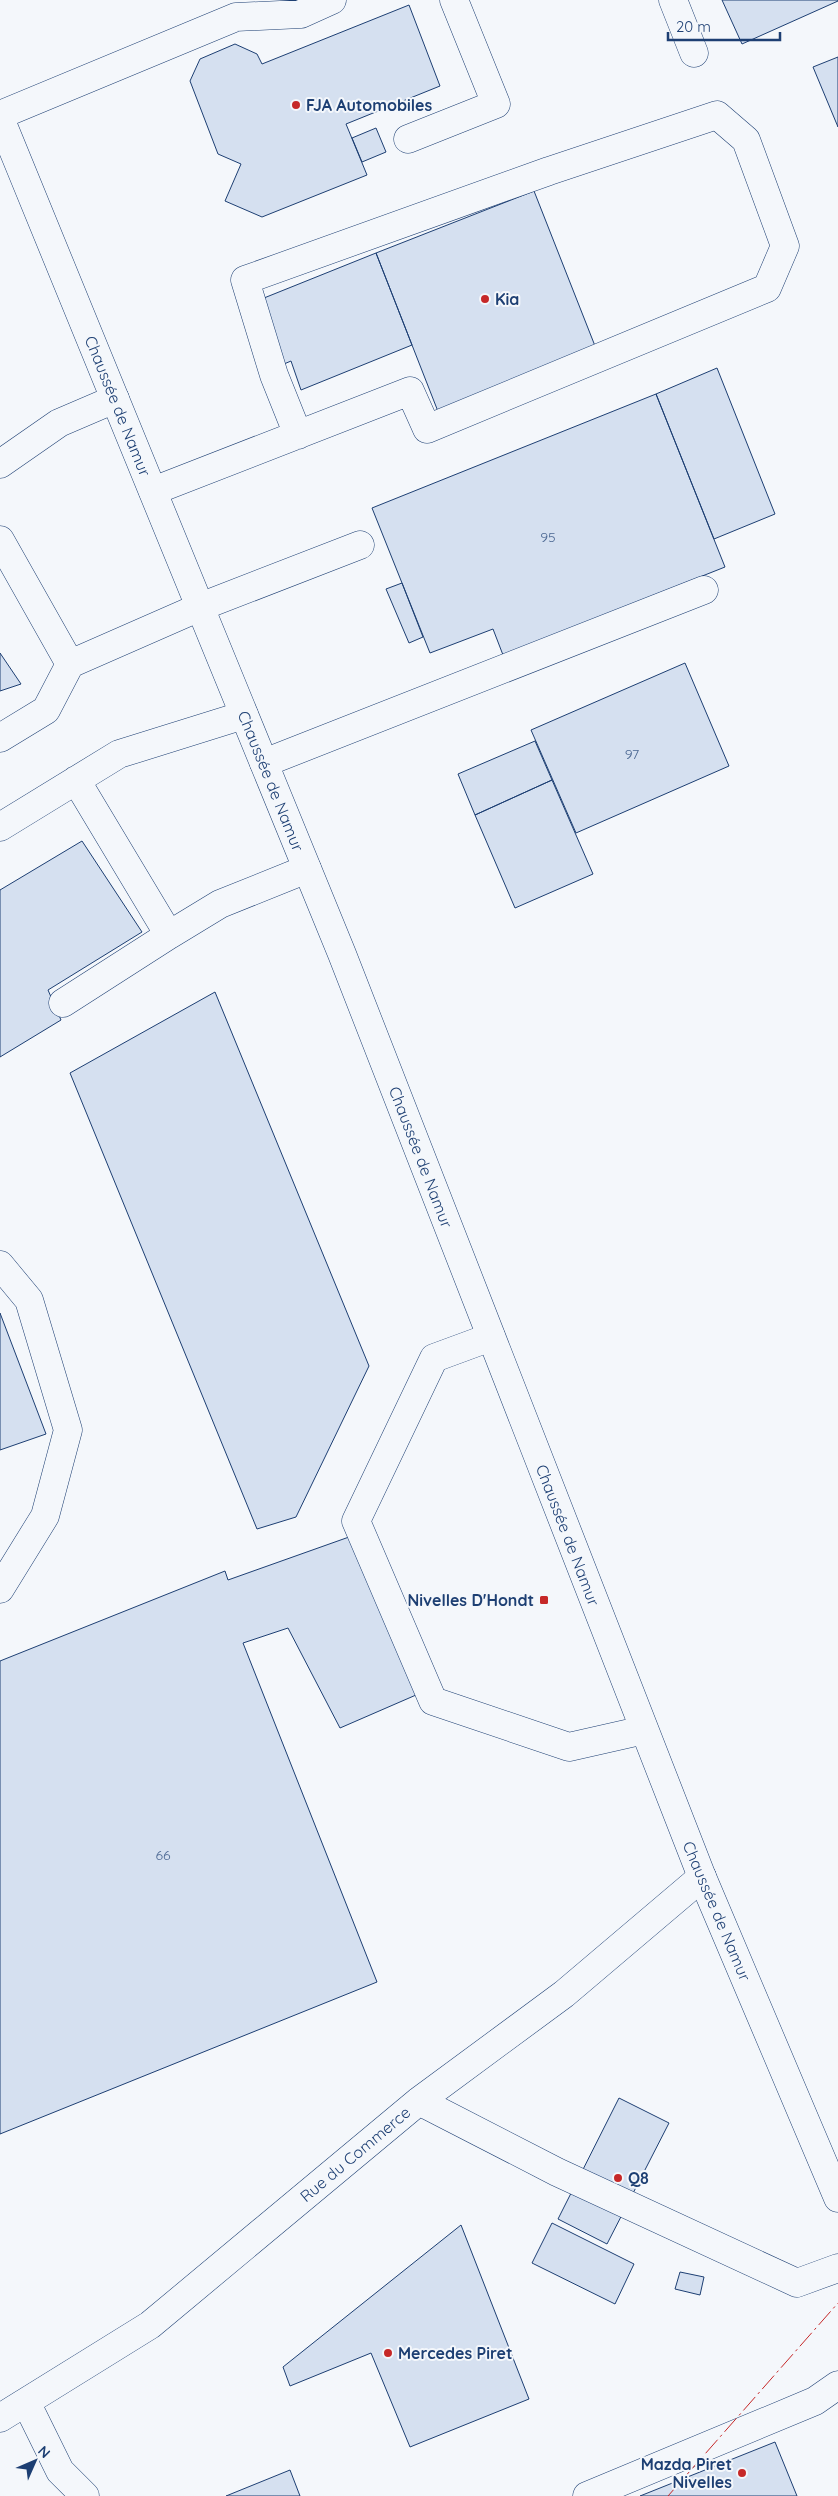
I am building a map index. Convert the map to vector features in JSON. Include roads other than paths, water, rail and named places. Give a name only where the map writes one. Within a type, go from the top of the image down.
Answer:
[{"type":"main road","points":[[0,117],[236,17],[302,14],[332,0]]},
{"type":"main road","points":[[408,139],[496,104],[454,0]]},
{"type":"main road","points":[[673,0],[694,53]]},
{"type":"main road","points":[[153,492],[410,391],[427,429],[767,288],[785,246],[746,140],[717,115],[549,170],[245,280],[274,374],[298,435]]},
{"type":"main road","name":"Chaussée de Namur","points":[[0,117],[307,869],[702,1877],[838,2198]]},
{"type":"main road","points":[[0,464],[59,422],[115,399]]},
{"type":"main road","points":[[0,540],[70,664]]},
{"type":"main road","points":[[0,738],[46,710],[70,664],[200,607],[360,545]]},
{"type":"main road","points":[[264,763],[704,590]]},
{"type":"main road","points":[[0,827],[119,754],[244,714]]},
{"type":"main road","points":[[76,780],[169,935]]},
{"type":"main road","points":[[63,1003],[220,904],[307,869]]},
{"type":"main road","points":[[0,1265],[29,1300],[68,1430],[45,1516],[0,1589]]},
{"type":"main road","points":[[492,1337],[434,1358],[356,1521],[433,1701],[569,1747],[644,1730]]},
{"type":"main road","name":"Rue du Commerce","points":[[0,2418],[150,2325],[419,2101],[564,1994],[702,1877]]},
{"type":"main road","points":[[419,2101],[557,2172],[797,2284],[838,2268]]},
{"type":"main road","points":[[587,2496],[815,2401],[838,2385]]},
{"type":"main road","points":[[26,2402],[63,2483],[85,2496]]},
{"type":"place","name":"FJA Automobiles","points":[[296,105]]},
{"type":"place","name":"Kia","points":[[485,299]]},
{"type":"place","name":"Nivelles D'Hondt","points":[[544,1600]]},
{"type":"place","name":"Q8","points":[[618,2178]]},
{"type":"place","name":"Mercedes Piret","points":[[388,2353]]},
{"type":"place","name":"Mazda Piret Nivelles","points":[[742,2473]]}]
